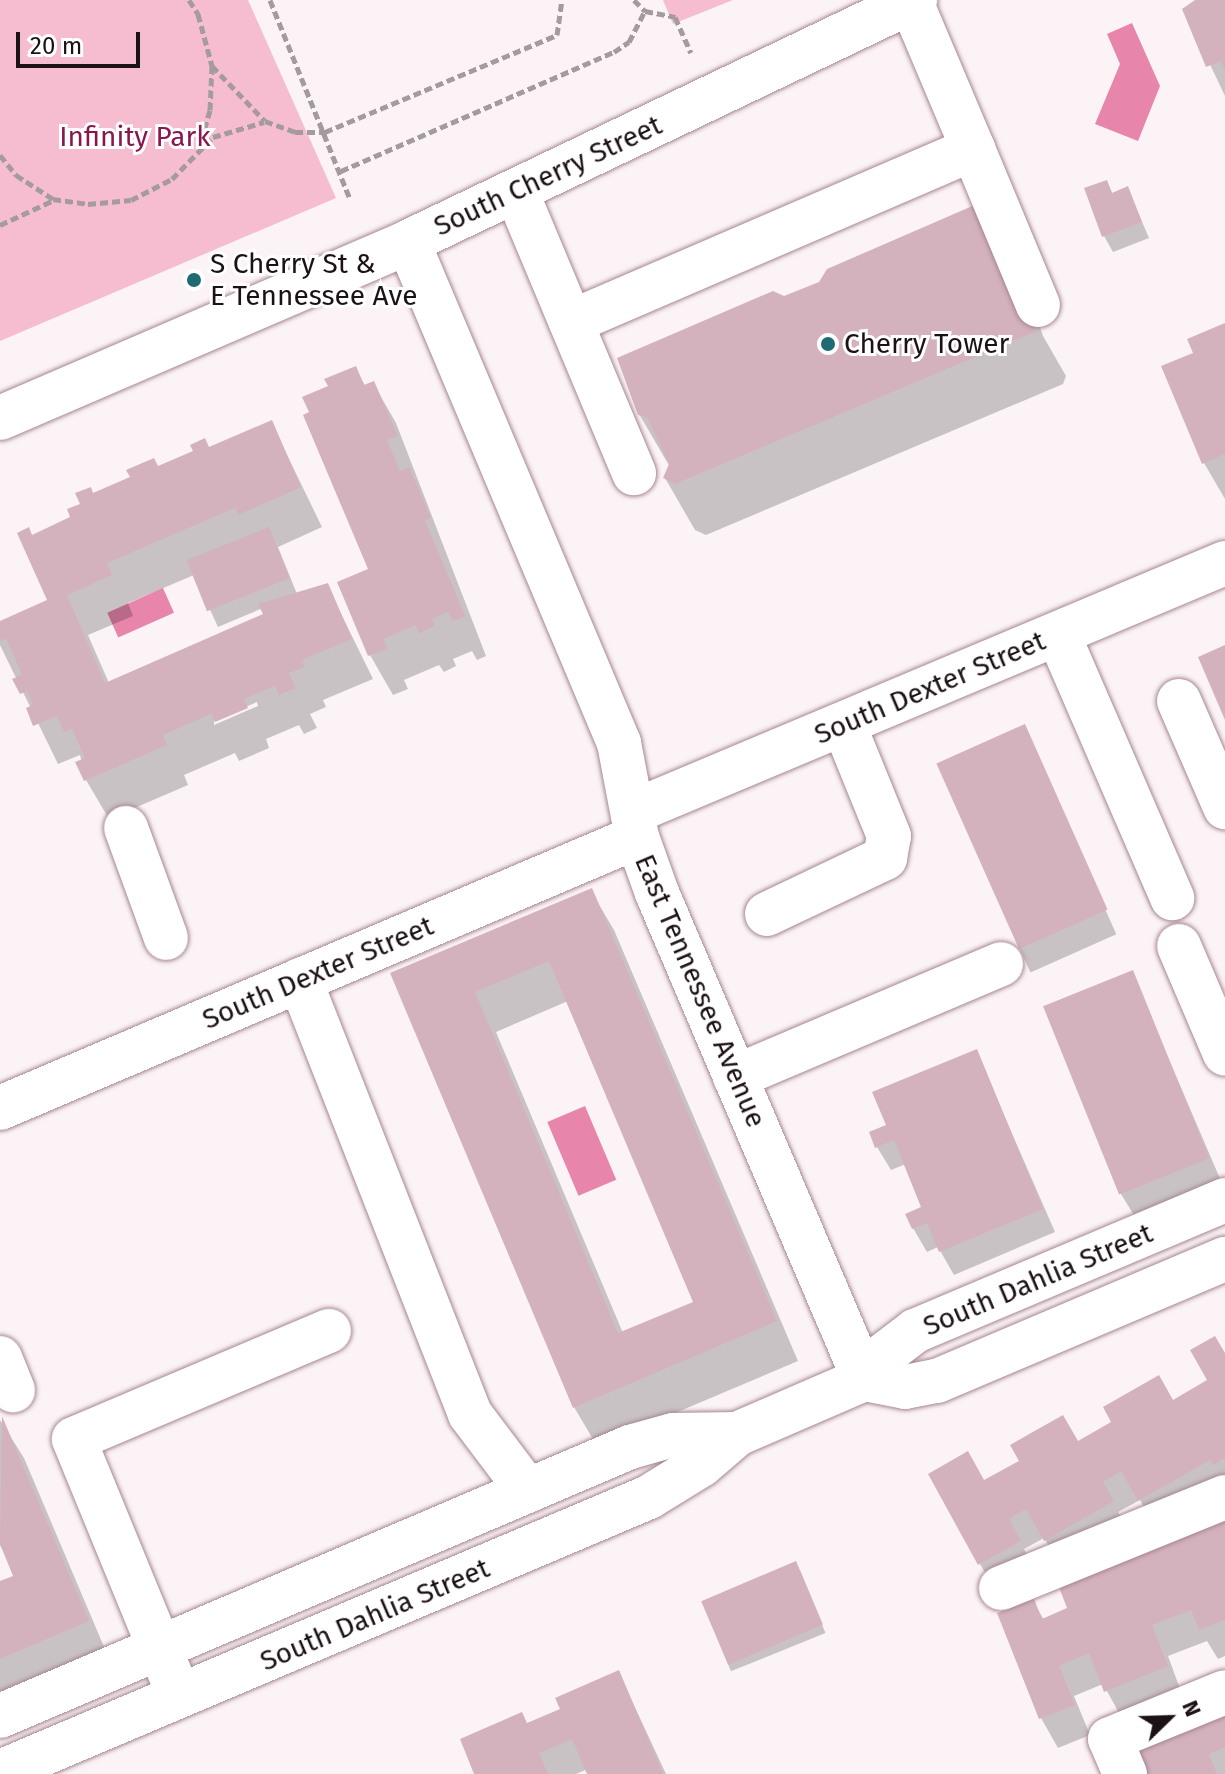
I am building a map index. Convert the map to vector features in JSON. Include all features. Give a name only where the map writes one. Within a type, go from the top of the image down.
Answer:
[{"type":"street","points":[[913,1],[1038,305]]},
{"type":"street","name":"South Cherry Street","points":[[0,418],[408,242],[913,1]]},
{"type":"street","points":[[571,322],[973,149]]},
{"type":"street","points":[[516,191],[634,473]]},
{"type":"street","name":"East Tennessee Avenue","points":[[408,242],[615,732],[636,824],[735,1077],[864,1379]]},
{"type":"street","name":"South Dexter Street","points":[[0,1108],[300,980],[844,725],[1225,563]]},
{"type":"street","points":[[1058,634],[1172,898]]},
{"type":"street","points":[[1179,701],[1225,807]]},
{"type":"street","points":[[767,914],[885,858],[889,836],[844,725]]},
{"type":"street","points":[[126,828],[166,938]]},
{"type":"street","points":[[1179,946],[1225,1054]]},
{"type":"street","points":[[735,1077],[1001,964]]},
{"type":"street","points":[[300,980],[470,1414],[528,1491]]},
{"type":"street","points":[[1212,1205],[1223,1266]]},
{"type":"street","name":"South Dahlia Street","points":[[0,1772],[649,1497],[701,1465],[737,1434],[864,1379],[881,1357],[915,1331],[1212,1205]]},
{"type":"street","name":"South Dahlia Street","points":[[864,1379],[905,1387],[937,1381],[1223,1266]]},
{"type":"street","points":[[180,1698],[74,1439],[329,1331]]},
{"type":"street","name":"South Dahlia Street","points":[[0,1716],[652,1439],[737,1434]]},
{"type":"street","points":[[1001,1588],[1225,1497]]},
{"type":"street","points":[[1125,1774],[1110,1739],[1225,1692]]},
{"type":"path","points":[[0,155],[16,175],[56,200],[88,204],[131,200],[172,179],[200,145],[210,110],[212,66],[198,14],[189,0]]},
{"type":"path","points":[[270,0],[350,199]]},
{"type":"path","points":[[212,66],[265,121],[295,132],[325,132],[557,35],[562,0]]},
{"type":"path","points":[[634,0],[645,11],[675,17],[691,53]]},
{"type":"path","points":[[341,171],[614,52],[629,42],[645,11]]},
{"type":"path","points":[[200,145],[265,121]]},
{"type":"path","points":[[0,225],[56,200]]},
{"type":"green space","name":"Infinity Park","points":[[0,0],[248,0],[336,198],[0,341]]},
{"type":"green space","points":[[663,0],[733,0],[673,24]]},
{"type":"shaded area","points":[[1132,23],[1160,86],[1138,141],[1095,124],[1120,64],[1107,34]]},
{"type":"shaded area","points":[[163,588],[174,613],[118,637],[107,613]]},
{"type":"shaded area","points":[[585,1106],[616,1180],[579,1196],[547,1122]]},
{"type":"building","points":[[1195,0],[1225,0],[1225,70],[1221,61],[1206,67],[1182,9]]},
{"type":"building","points":[[1107,180],[1112,193],[1128,186],[1142,222],[1102,237],[1084,188]]},
{"type":"building","name":"Cherry Tower","points":[[977,204],[1037,322],[1034,332],[675,484],[663,478],[669,464],[647,417],[638,415],[617,358],[773,291],[784,296],[819,282],[827,269]]},
{"type":"building","points":[[1225,323],[1225,454],[1202,464],[1161,366],[1193,353],[1187,339]]},
{"type":"building","points":[[356,366],[364,385],[374,381],[398,436],[387,440],[400,471],[409,467],[431,518],[425,520],[465,616],[453,621],[448,612],[432,619],[435,626],[419,633],[416,625],[383,639],[387,649],[368,656],[337,582],[368,569],[303,415],[309,412],[302,397],[328,386],[324,379]]},
{"type":"building","points":[[272,420],[301,487],[238,515],[235,508],[107,563],[112,575],[67,595],[105,683],[263,614],[258,604],[328,583],[352,639],[302,660],[304,667],[289,673],[296,688],[279,695],[275,686],[244,699],[248,708],[215,722],[211,714],[163,735],[167,745],[84,781],[75,762],[85,758],[72,729],[64,732],[57,716],[33,726],[26,708],[33,705],[27,691],[20,694],[12,679],[22,675],[6,638],[0,641],[0,621],[47,600],[17,533],[29,527],[32,535],[70,517],[67,509],[80,504],[75,493],[91,487],[93,493],[130,477],[126,470],[154,458],[158,466],[193,451],[190,445],[205,438],[209,447]]},
{"type":"building","points":[[269,527],[290,578],[207,611],[186,560]]},
{"type":"building","points":[[1225,645],[1225,720],[1198,657]]},
{"type":"building","points":[[1025,724],[1108,909],[1019,949],[936,763]]},
{"type":"building","points":[[592,888],[777,1321],[573,1408],[390,973]],"holes":[[[549,961],[693,1302],[618,1333],[475,992]]]},
{"type":"building","points":[[1133,970],[1209,1158],[1119,1195],[1043,1006]]},
{"type":"building","points":[[977,1049],[1043,1209],[939,1252],[927,1223],[912,1229],[905,1214],[921,1207],[894,1140],[875,1148],[869,1132],[886,1125],[872,1092]]},
{"type":"building","points":[[1215,1336],[1225,1353],[1225,1458],[1213,1465],[1210,1460],[1138,1501],[1121,1471],[1103,1482],[1114,1501],[1044,1541],[1026,1509],[1009,1519],[1021,1541],[978,1565],[928,1474],[968,1451],[984,1480],[1019,1461],[1010,1445],[1063,1415],[1078,1441],[1111,1422],[1103,1407],[1159,1375],[1173,1400],[1207,1380],[1190,1350]]},
{"type":"building","points":[[2,1416],[89,1621],[0,1659],[0,1581],[13,1576],[0,1544]]},
{"type":"building","points":[[1225,1516],[1225,1620],[1199,1630],[1191,1610],[1152,1625],[1168,1666],[1104,1692],[1089,1653],[1059,1666],[1075,1705],[1039,1719],[997,1613],[1034,1599],[1042,1619],[1067,1608],[1057,1582]]},
{"type":"building","points":[[796,1561],[823,1625],[728,1665],[701,1601]]},
{"type":"building","points":[[619,1670],[663,1774],[587,1774],[572,1739],[539,1753],[548,1774],[474,1774],[460,1739],[522,1712],[527,1723],[560,1709],[555,1698]]},
{"type":"building","points":[[1225,1715],[1225,1747],[1209,1754],[1217,1774],[1135,1774],[1128,1755]]},
{"type":"place","name":"S Cherry St & E Tennessee Ave","points":[[194,280]]},
{"type":"place","name":"Cherry Tower","points":[[828,344]]}]
